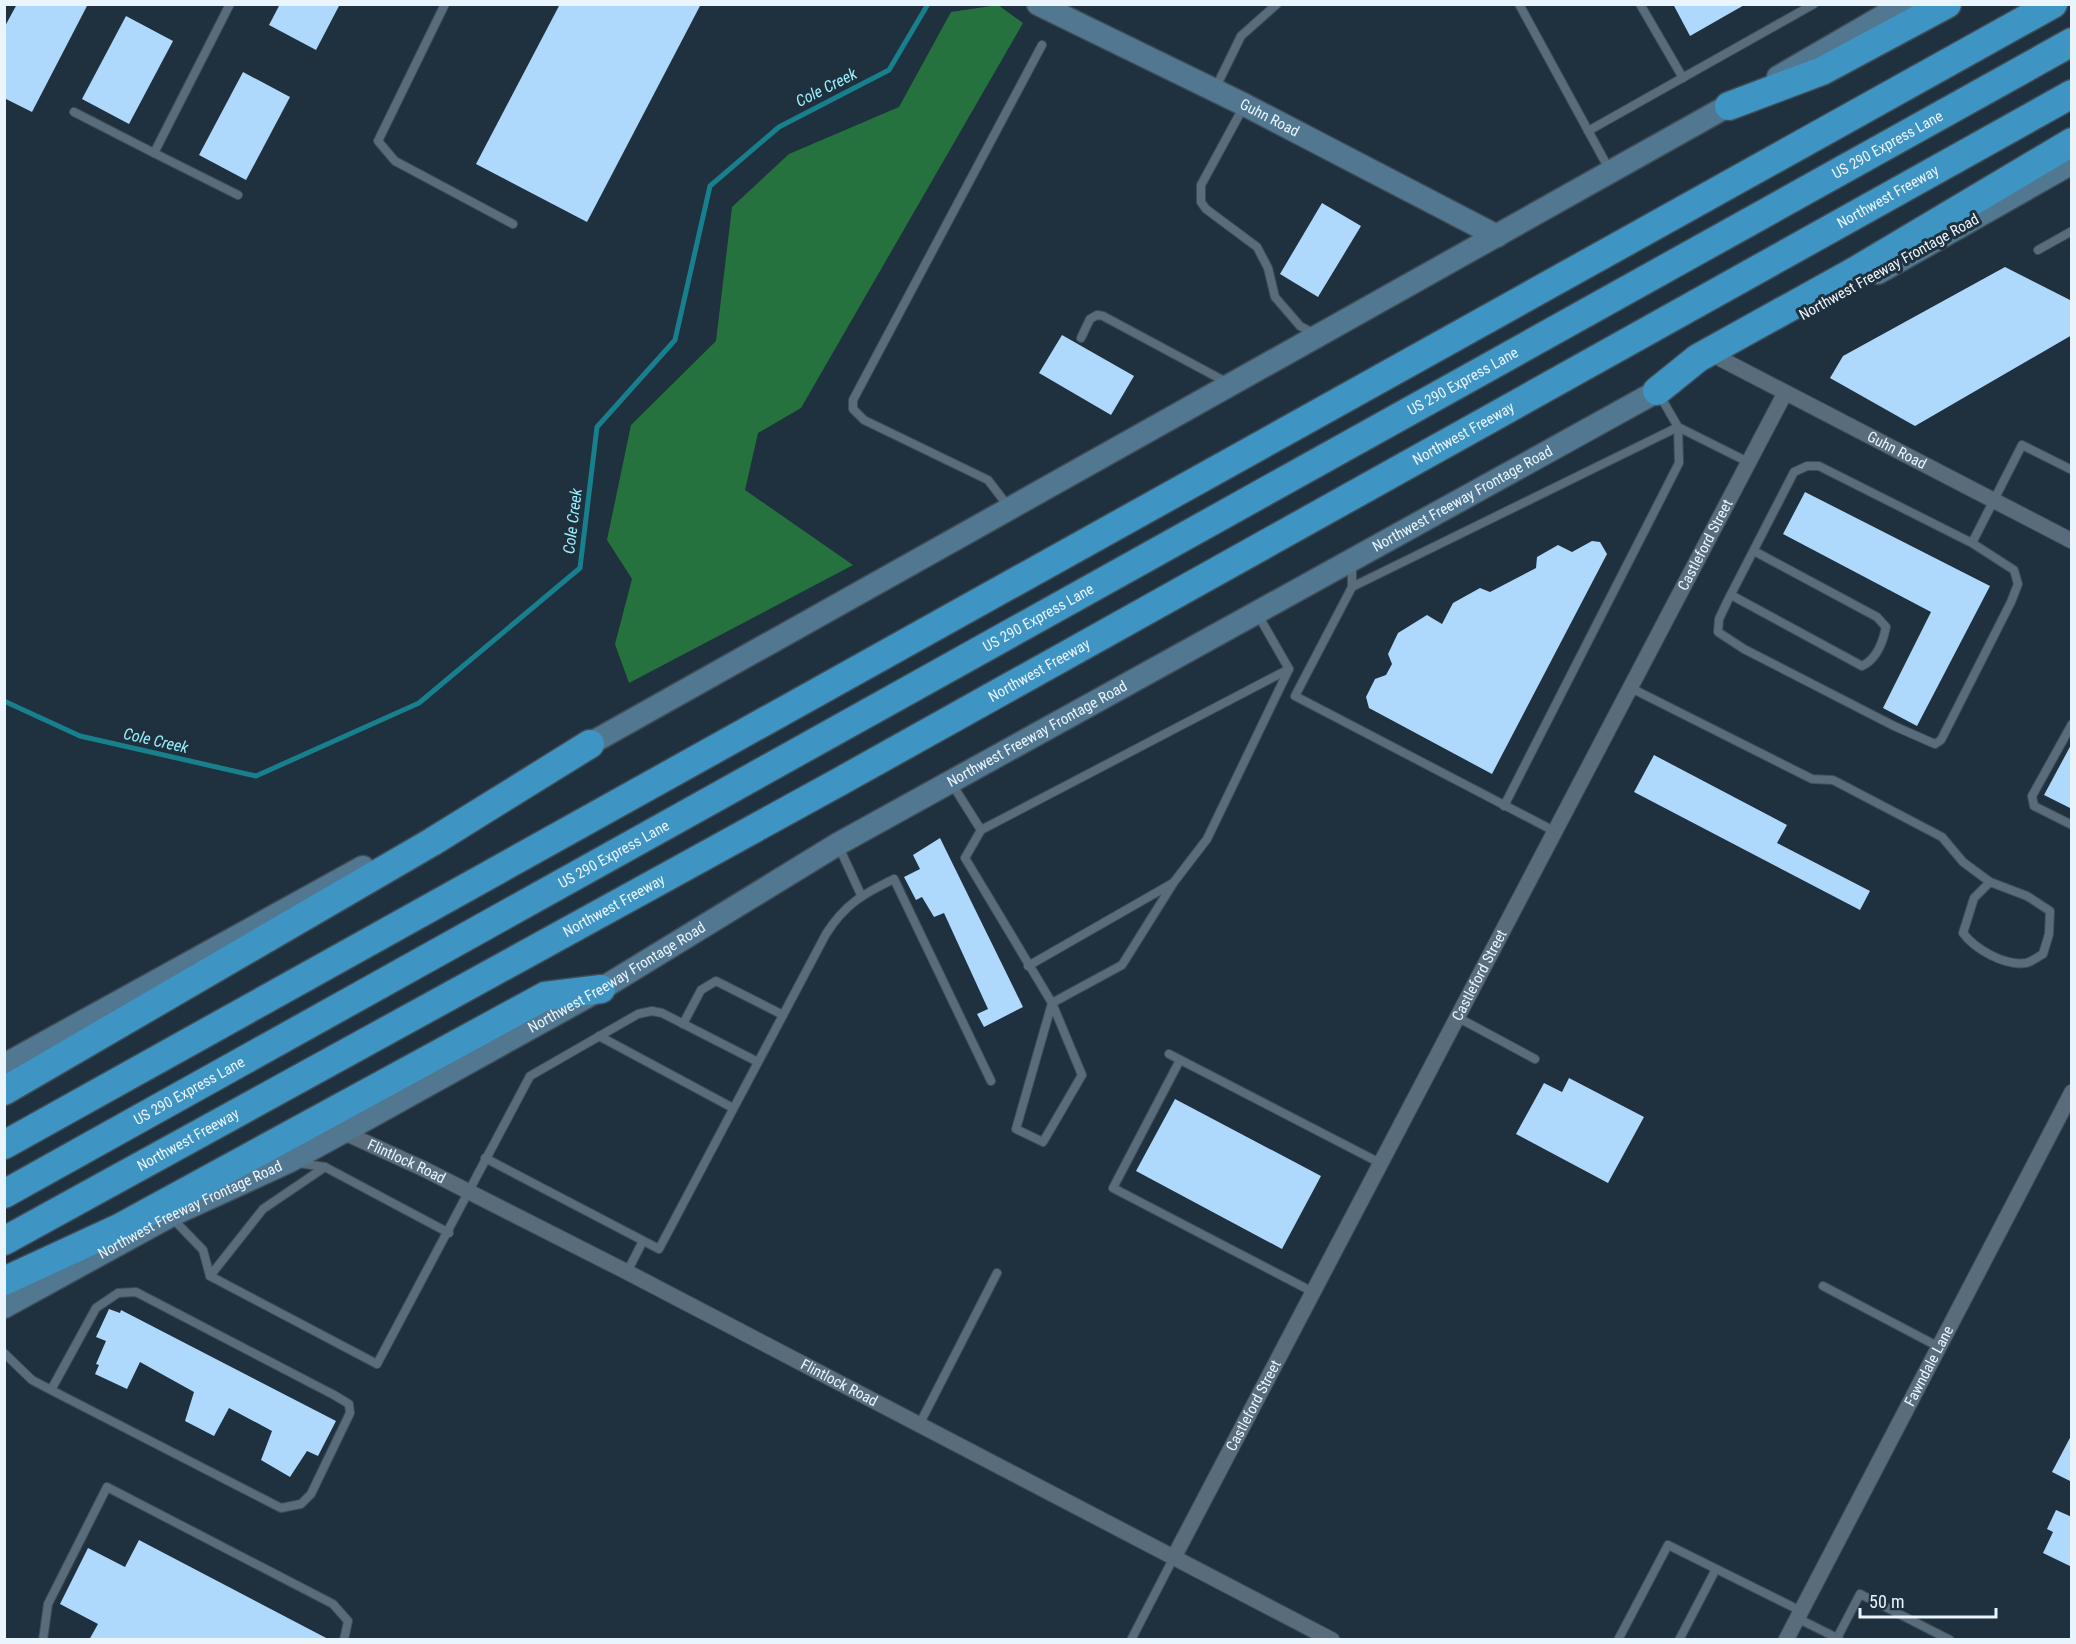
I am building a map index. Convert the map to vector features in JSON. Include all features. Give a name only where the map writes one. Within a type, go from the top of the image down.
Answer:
[{"type":"highway","points":[[1729,105],[1822,71],[1947,4]]},
{"type":"highway","points":[[4,1145],[2053,4]]},
{"type":"highway","name":"US 290 Express Lane","points":[[4,1194],[2072,42]]},
{"type":"highway","name":"Northwest Freeway","points":[[4,1241],[860,770],[2072,94]]},
{"type":"highway","points":[[1657,391],[1698,358],[1855,271],[2072,142]]},
{"type":"highway","points":[[4,1091],[432,842],[590,744]]},
{"type":"highway","points":[[4,1281],[119,1228],[545,996],[601,989]]},
{"type":"main road","points":[[4,1065],[590,744],[1011,509],[1611,173],[1904,4]]},
{"type":"main road","name":"Guhn Road","points":[[1040,5],[1245,105],[1497,236]]},
{"type":"main road","name":"Northwest Freeway Frontage Road","points":[[4,1307],[170,1216],[288,1162],[343,1132],[601,989],[838,844],[2072,164]]},
{"type":"street","name":"Guhn Road","points":[[1721,359],[2072,541]]},
{"type":"street","name":"Castleford Street","points":[[1174,1557],[1785,393]]},
{"type":"street","name":"Fawndale Lane","points":[[1786,1640],[2072,1092]]},
{"type":"street","name":"Flintlock Road","points":[[343,1132],[468,1191],[627,1272],[1332,1640]]},
{"type":"lane","points":[[154,153],[230,4]]},
{"type":"lane","points":[[445,4],[378,141],[395,160],[513,224]]},
{"type":"lane","points":[[1214,90],[1241,36],[1276,4]]},
{"type":"lane","points":[[1519,4],[1611,173]]},
{"type":"lane","points":[[1640,4],[1683,78]]},
{"type":"lane","points":[[1588,131],[1814,4]]},
{"type":"lane","points":[[1011,509],[988,480],[864,420],[853,410],[853,400],[1042,45]]},
{"type":"lane","points":[[1245,105],[1202,185],[1202,202],[1257,248],[1268,268],[1275,297],[1300,326],[1319,336]]},
{"type":"lane","points":[[74,112],[238,195]]},
{"type":"lane","points":[[2038,249],[2072,231]]},
{"type":"lane","points":[[1081,338],[1090,319],[1097,315],[1103,316],[1232,385]]},
{"type":"lane","points":[[1504,806],[1679,463],[1678,427],[1657,391]]},
{"type":"lane","points":[[1678,427],[1748,462]]},
{"type":"lane","points":[[1352,587],[1678,427]]},
{"type":"lane","points":[[1972,543],[2022,445],[2072,470]]},
{"type":"lane","points":[[1819,466],[1972,543],[2014,570],[2018,584],[1941,740],[1935,744],[1725,639],[1718,632],[1719,620],[1794,472],[1819,466]]},
{"type":"lane","points":[[1731,595],[1862,666],[1869,663],[1883,642],[1886,627],[1877,617],[1754,551]]},
{"type":"lane","points":[[1352,560],[1352,587],[1295,696],[1554,831]]},
{"type":"lane","points":[[1257,612],[1289,669]]},
{"type":"lane","points":[[1289,669],[981,830],[965,858],[1052,1003],[1082,1075],[1043,1142],[1016,1129],[1052,1003],[1122,965],[1174,882],[1207,839],[1289,669]]},
{"type":"lane","points":[[1629,687],[1812,779],[1833,780],[1942,837],[1964,862],[1990,882],[2027,896],[2050,911],[2049,934],[2043,954],[2026,963],[1997,957],[1974,947],[1964,933],[1974,898],[1990,882]]},
{"type":"lane","points":[[2072,724],[2032,796],[2034,806],[2072,825]]},
{"type":"lane","points":[[951,783],[981,830]]},
{"type":"lane","points":[[838,844],[861,895]]},
{"type":"lane","points":[[485,1158],[659,1249],[835,919],[861,895],[894,879],[991,1081]]},
{"type":"lane","points":[[1028,966],[1174,882]]},
{"type":"lane","points":[[683,1024],[700,990],[716,981],[783,1015]]},
{"type":"lane","points":[[170,1216],[203,1250],[210,1276],[377,1364],[449,1233],[485,1158],[530,1076],[638,1014],[652,1011],[758,1062]]},
{"type":"lane","points":[[1457,1017],[1535,1059]]},
{"type":"lane","points":[[599,1036],[734,1108]]},
{"type":"lane","points":[[1169,1054],[1380,1163]]},
{"type":"lane","points":[[1180,1060],[1113,1188],[1313,1292]]},
{"type":"lane","points":[[288,1162],[325,1167],[449,1233]]},
{"type":"lane","points":[[210,1276],[263,1209],[325,1167]]},
{"type":"lane","points":[[627,1272],[643,1240]]},
{"type":"lane","points":[[919,1425],[997,1273]]},
{"type":"lane","points":[[1823,1286],[1939,1347]]},
{"type":"lane","points":[[4,1353],[32,1380],[51,1390],[281,1508],[301,1504],[311,1494],[350,1413],[349,1404],[334,1395],[136,1292],[118,1293],[96,1308],[51,1390]]},
{"type":"lane","points":[[43,1640],[48,1604],[107,1487],[333,1604],[348,1621],[344,1640]]},
{"type":"lane","points":[[1618,1640],[1668,1545],[1799,1615],[1837,1639],[1860,1594],[1950,1640]]},
{"type":"lane","points":[[1131,1640],[1174,1557]]},
{"type":"lane","points":[[1679,1640],[1716,1569]]},
{"type":"green space","points":[[998,5],[1023,23],[801,408],[758,433],[745,490],[853,565],[629,683],[615,644],[632,579],[607,540],[631,425],[716,341],[732,207],[789,154],[899,107],[951,12]]},
{"type":"building","points":[[17,4],[88,4],[32,112],[4,98],[4,28]]},
{"type":"building","points":[[280,4],[340,4],[316,50],[269,25]]},
{"type":"building","points":[[560,4],[701,4],[587,222],[476,164]]},
{"type":"building","points":[[1673,4],[1746,4],[1690,36]]},
{"type":"building","points":[[126,16],[173,41],[129,124],[82,99]]},
{"type":"building","points":[[243,72],[290,97],[246,180],[199,155]]},
{"type":"building","points":[[1322,203],[1361,226],[1318,297],[1280,274]]},
{"type":"building","points":[[2005,267],[2072,301],[2072,335],[1915,426],[1830,378],[1843,356]]},
{"type":"building","points":[[1062,335],[1134,376],[1111,415],[1039,373]]},
{"type":"building","points":[[1805,492],[1990,586],[1917,726],[1883,708],[1931,612],[1783,534]]},
{"type":"building","points":[[1592,541],[1600,542],[1607,554],[1492,774],[1369,708],[1366,697],[1375,679],[1386,675],[1392,664],[1388,654],[1398,633],[1427,615],[1442,624],[1453,603],[1480,588],[1490,592],[1536,568],[1537,557],[1558,545],[1572,552]]},
{"type":"building","points":[[2072,743],[2072,809],[2044,795]]},
{"type":"building","points":[[1654,755],[1787,825],[1777,843],[1870,891],[1860,910],[1634,792]]},
{"type":"building","points":[[940,838],[1023,1007],[984,1027],[977,1014],[988,1009],[944,913],[934,917],[922,897],[916,900],[904,877],[920,869],[913,855]]},
{"type":"building","points":[[1569,1078],[1644,1117],[1608,1183],[1516,1134],[1544,1083],[1562,1092]]},
{"type":"building","points":[[1175,1099],[1321,1176],[1282,1249],[1136,1171]]},
{"type":"building","points":[[109,1309],[120,1313],[121,1310],[336,1421],[318,1456],[307,1451],[290,1477],[261,1460],[272,1431],[229,1408],[214,1436],[185,1421],[194,1392],[140,1362],[127,1389],[95,1374],[99,1365],[96,1364],[106,1341],[96,1337]]},
{"type":"building","points":[[2072,1434],[2072,1482],[2052,1472]]},
{"type":"building","points":[[2056,1510],[2072,1517],[2072,1567],[2043,1553],[2053,1532],[2047,1529]]},
{"type":"building","points":[[139,1540],[330,1640],[89,1640],[98,1624],[60,1604],[88,1548],[125,1567]]},
{"type":"waterway","name":"Cole Creek","points":[[4,701],[80,736],[256,776],[419,703],[580,568],[597,427],[675,340],[710,186],[779,127],[889,70],[928,4]]}]
